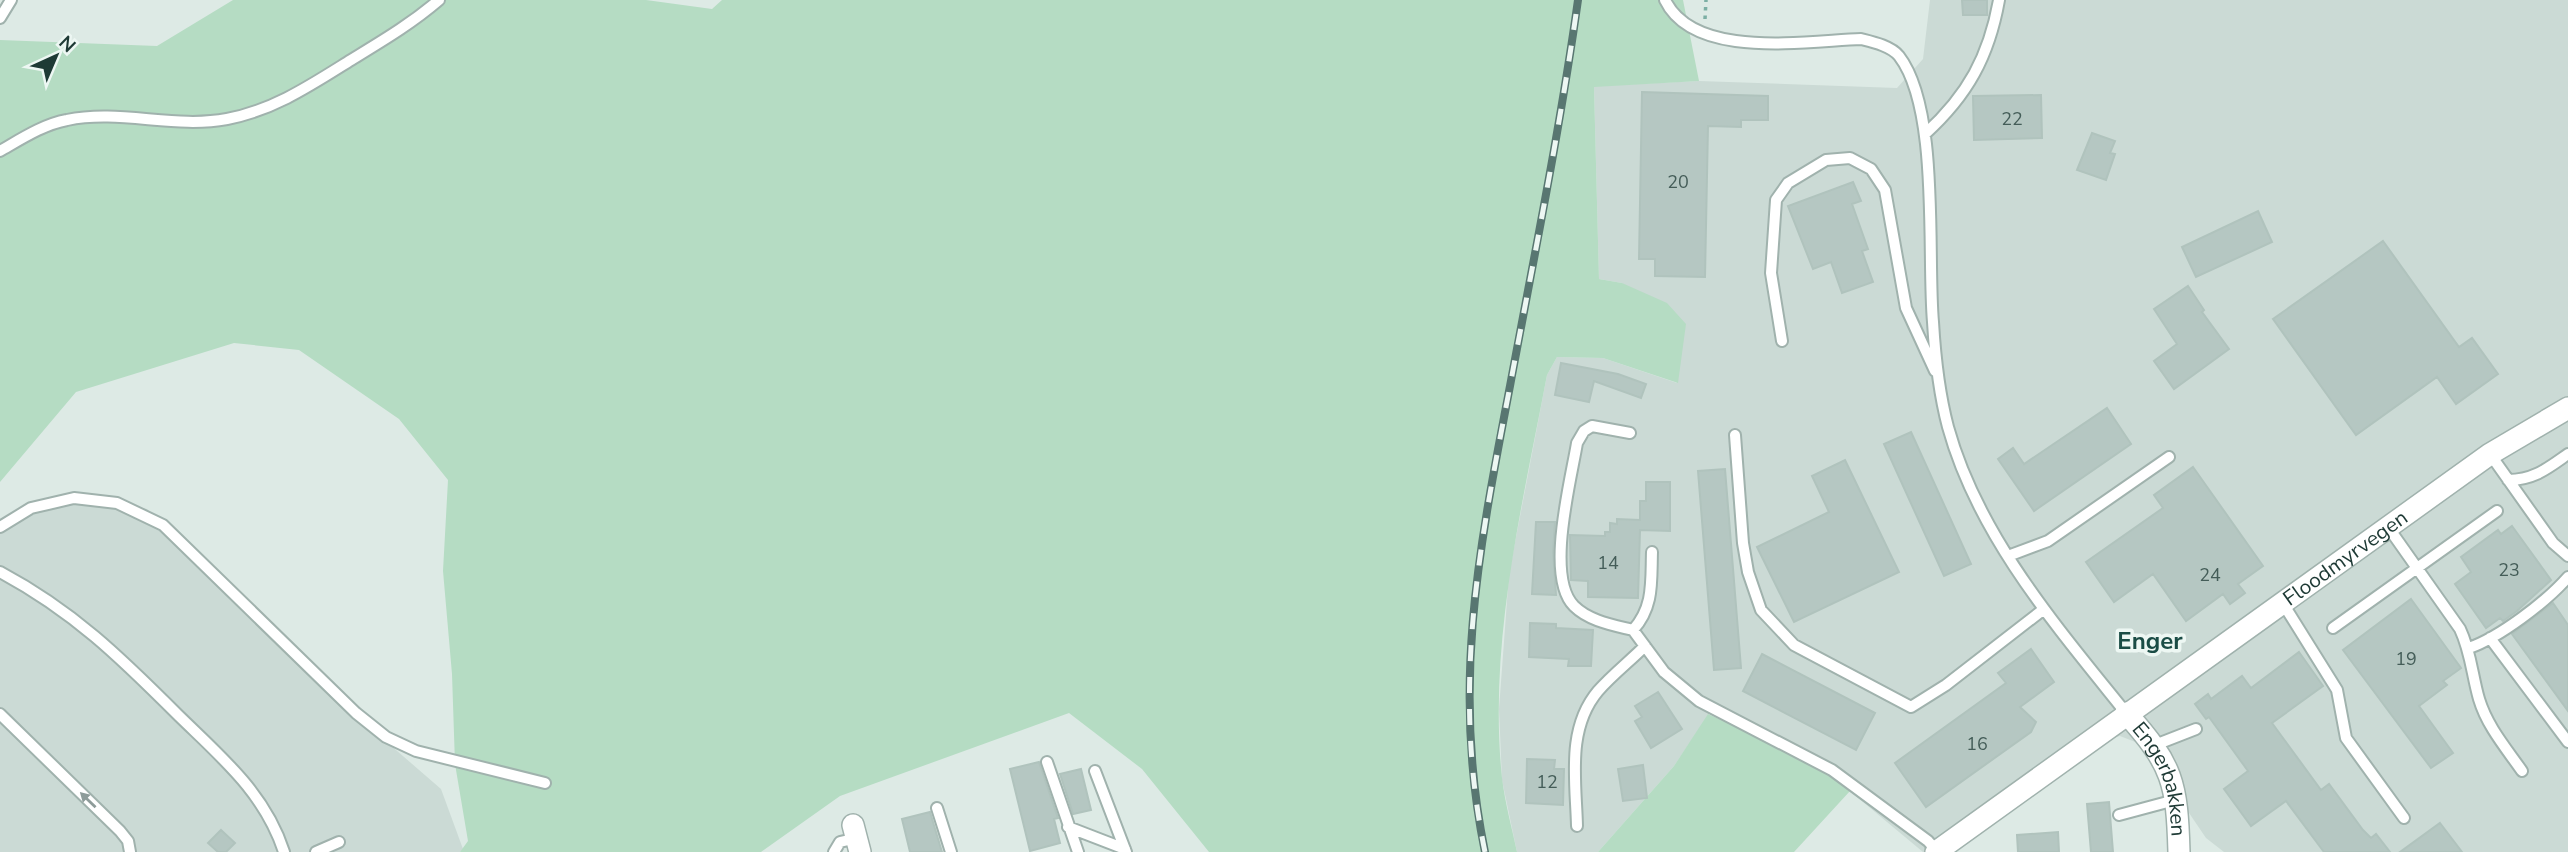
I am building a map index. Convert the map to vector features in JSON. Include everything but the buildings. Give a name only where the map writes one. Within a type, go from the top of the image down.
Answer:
[{"type":"street","name":"Floodmyrvegen","points":[[1936,852],[2490,454],[2568,408]]},
{"type":"street","name":"Engerbakken","points":[[2126,713],[2155,745],[2168,767],[2175,800],[2179,852]]},
{"type":"lane","points":[[0,18],[11,0]]},
{"type":"lane","points":[[0,151],[29,135],[67,120],[122,117],[195,122],[227,119],[267,108],[305,91],[400,32],[439,0]]},
{"type":"lane","points":[[1665,0],[1683,24],[1704,36],[1749,42],[1861,39],[1878,43],[1898,54],[1912,79],[1925,134],[1933,322],[1948,426],[1962,467],[2008,556],[2044,610],[2126,713]]},
{"type":"lane","points":[[1925,134],[1944,117],[1970,83],[1992,40],[1999,0]]},
{"type":"lane","points":[[1782,341],[1771,273],[1776,200],[1788,183],[1826,160],[1850,158],[1871,169],[1885,190],[1906,308],[1940,380]]},
{"type":"lane","points":[[1630,433],[1592,426],[1584,431],[1577,443],[1562,537],[1563,591],[1572,604],[1582,613],[1633,630],[1664,672],[1699,701],[1832,770],[1936,852]]},
{"type":"lane","points":[[1735,435],[1742,543],[1755,598],[1776,629],[1810,654],[1910,707],[1946,685],[2044,610]]},
{"type":"lane","points":[[2490,454],[2553,543],[2568,556]]},
{"type":"lane","points":[[2508,480],[2526,480],[2568,454]]},
{"type":"lane","points":[[2008,556],[2048,541],[2169,457]]},
{"type":"lane","points":[[0,527],[31,508],[74,499],[117,503],[163,525],[356,713],[386,737],[416,751],[545,783]]},
{"type":"lane","points":[[2333,628],[2497,511]]},
{"type":"lane","points":[[2388,527],[2460,629],[2469,648],[2479,699],[2489,724],[2522,771]]},
{"type":"lane","points":[[1633,630],[1644,618],[1650,602],[1652,552]]},
{"type":"lane","points":[[0,572],[65,611],[111,648],[259,798],[274,824],[284,852]]},
{"type":"lane","points":[[2469,648],[2490,638],[2568,577]]},
{"type":"lane","points":[[2283,602],[2337,691],[2346,737],[2404,818]]},
{"type":"lane","points":[[2490,638],[2568,742]]},
{"type":"lane","points":[[1577,826],[1575,742],[1581,718],[1597,692],[1645,646]]},
{"type":"lane","points":[[0,713],[120,831],[128,841],[130,852]]},
{"type":"lane","points":[[2155,745],[2196,729]]},
{"type":"lane","points":[[1046,761],[1078,852]]},
{"type":"lane","points":[[1095,771],[1125,850]]},
{"type":"lane","points":[[2119,815],[2175,800]]},
{"type":"lane","points":[[937,808],[951,852]]},
{"type":"lane","points":[[1068,827],[1125,850]]},
{"type":"lane","points":[[834,852],[840,842],[857,838]]},
{"type":"lane","points":[[316,852],[340,842]]},
{"type":"shaded area","points":[[1930,0],[2568,0],[2568,852],[2224,852],[2206,838],[2143,745],[2120,736],[2105,740],[1946,852],[1923,852],[1815,762],[1709,714],[1674,766],[1598,852],[1517,852],[1502,780],[1499,709],[1509,574],[1547,375],[1557,357],[1603,358],[1677,383],[1622,283],[1599,279],[1594,86],[1699,81],[1897,88],[1923,59]]},
{"type":"shaded area","points":[[83,496],[147,509],[329,692],[441,789],[463,849],[460,852],[0,852],[0,528],[23,509]]},
{"type":"green space","points":[[233,0],[646,0],[712,9],[722,0],[1683,0],[1699,81],[1594,87],[1599,279],[1622,283],[1667,303],[1686,324],[1678,383],[1603,358],[1557,357],[1547,375],[1518,525],[1503,626],[1499,727],[1502,778],[1517,852],[1209,852],[1142,769],[1069,713],[840,796],[761,852],[460,852],[468,841],[455,764],[452,674],[443,571],[448,480],[399,419],[299,350],[234,343],[76,392],[0,482],[0,40],[157,46]]},
{"type":"green space","points":[[1708,714],[1815,762],[1850,791],[1794,852],[1598,852],[1674,766]]},
{"type":"railway","points":[[1485,852],[1475,791],[1470,732],[1473,618],[1488,504],[1555,145],[1578,0]]},
{"type":"district","name":"Enger","points":[[2150,641]]}]
